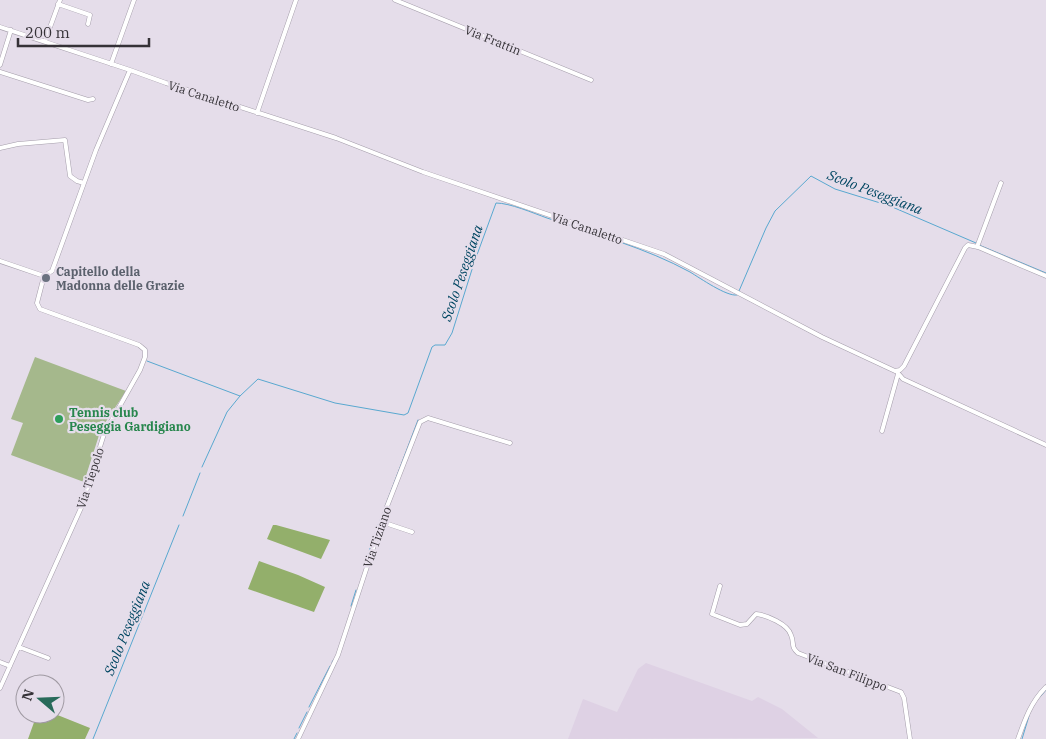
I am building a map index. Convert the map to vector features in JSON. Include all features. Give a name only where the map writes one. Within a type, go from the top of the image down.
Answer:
[{"type":"street","points":[[111,64],[134,0]]},
{"type":"street","points":[[257,113],[296,0]]},
{"type":"street","name":"Via Frattin","points":[[396,0],[591,80]]},
{"type":"street","points":[[45,41],[59,2],[90,15],[88,24]]},
{"type":"street","name":"Via Canaletto","points":[[0,27],[336,138],[423,172],[664,254],[822,337],[897,373],[902,379],[1046,445]]},
{"type":"street","points":[[0,64],[12,30]]},
{"type":"street","points":[[0,261],[44,276],[52,271],[96,150],[130,70]]},
{"type":"street","points":[[0,72],[88,100],[93,99]]},
{"type":"street","points":[[0,148],[18,144],[64,140],[70,176],[84,183]]},
{"type":"street","points":[[977,247],[1001,183]]},
{"type":"street","points":[[882,431],[897,373],[904,366],[968,245],[1046,276]]},
{"type":"street","name":"Via Tiepolo","points":[[0,688],[81,508],[104,434],[140,370],[145,353],[142,346],[133,342],[40,309],[37,302],[44,276]]},
{"type":"street","name":"Via Tiziano","points":[[298,739],[338,655],[382,522],[420,422],[428,418],[510,443]]},
{"type":"street","points":[[382,522],[412,532]]},
{"type":"street","name":"Via San Filippo","points":[[720,586],[712,614],[740,625],[747,624],[756,614],[763,614],[785,627],[791,633],[793,648],[798,654],[901,692],[904,698],[910,739]]},
{"type":"street","points":[[19,647],[48,658]]},
{"type":"street","points":[[0,662],[10,666]]},
{"type":"street","points":[[1018,739],[1031,705],[1046,687]]},
{"type":"shaded area","points":[[646,663],[752,701],[758,697],[782,709],[818,738],[568,739],[583,699],[617,712],[638,669]]},
{"type":"green space","name":"Tennis club Peseggia Gardigiano","points":[[35,357],[126,391],[101,429],[84,482],[11,455],[23,423],[11,419]]},
{"type":"green space","points":[[273,525],[330,540],[321,559],[267,539]]},
{"type":"green space","points":[[259,561],[325,587],[314,612],[248,589]]},
{"type":"green space","points":[[65,718],[90,728],[85,739],[28,739],[33,724],[65,724]]},
{"type":"waterway","name":"Scolo Peseggiana","points":[[739,291],[775,211],[811,176],[835,189],[890,206],[976,243]]},
{"type":"waterway","name":"Scolo Peseggiana","points":[[147,361],[240,396],[258,379],[335,403],[404,415],[408,413],[432,347],[435,345],[445,345],[452,333],[474,263],[496,203],[522,209],[638,249],[673,263],[720,290],[737,295]]},
{"type":"waterway","name":"Scolo Peseggiana","points":[[979,245],[1046,273]]},
{"type":"waterway","name":"Scolo Peseggiana","points":[[202,467],[227,412],[240,396]]},
{"type":"waterway","points":[[377,528],[418,420]]},
{"type":"waterway","name":"Scolo Peseggiana","points":[[183,516],[200,473]]},
{"type":"waterway","name":"Scolo Peseggiana","points":[[93,739],[179,525]]},
{"type":"waterway","points":[[364,567],[375,533]]},
{"type":"waterway","points":[[351,606],[356,590]]},
{"type":"waterway","points":[[332,662],[335,658]]},
{"type":"waterway","points":[[309,707],[330,666]]},
{"type":"waterway","points":[[1040,697],[1046,690]]},
{"type":"waterway","points":[[299,728],[307,712]]},
{"type":"waterway","points":[[1022,739],[1029,716]]},
{"type":"waterway","points":[[294,739],[297,733]]},
{"type":"place","name":"Capitello della Madonna delle Grazie","points":[[46,278]]},
{"type":"place","name":"Tennis club Peseggia Gardigiano","points":[[59,419]]}]
